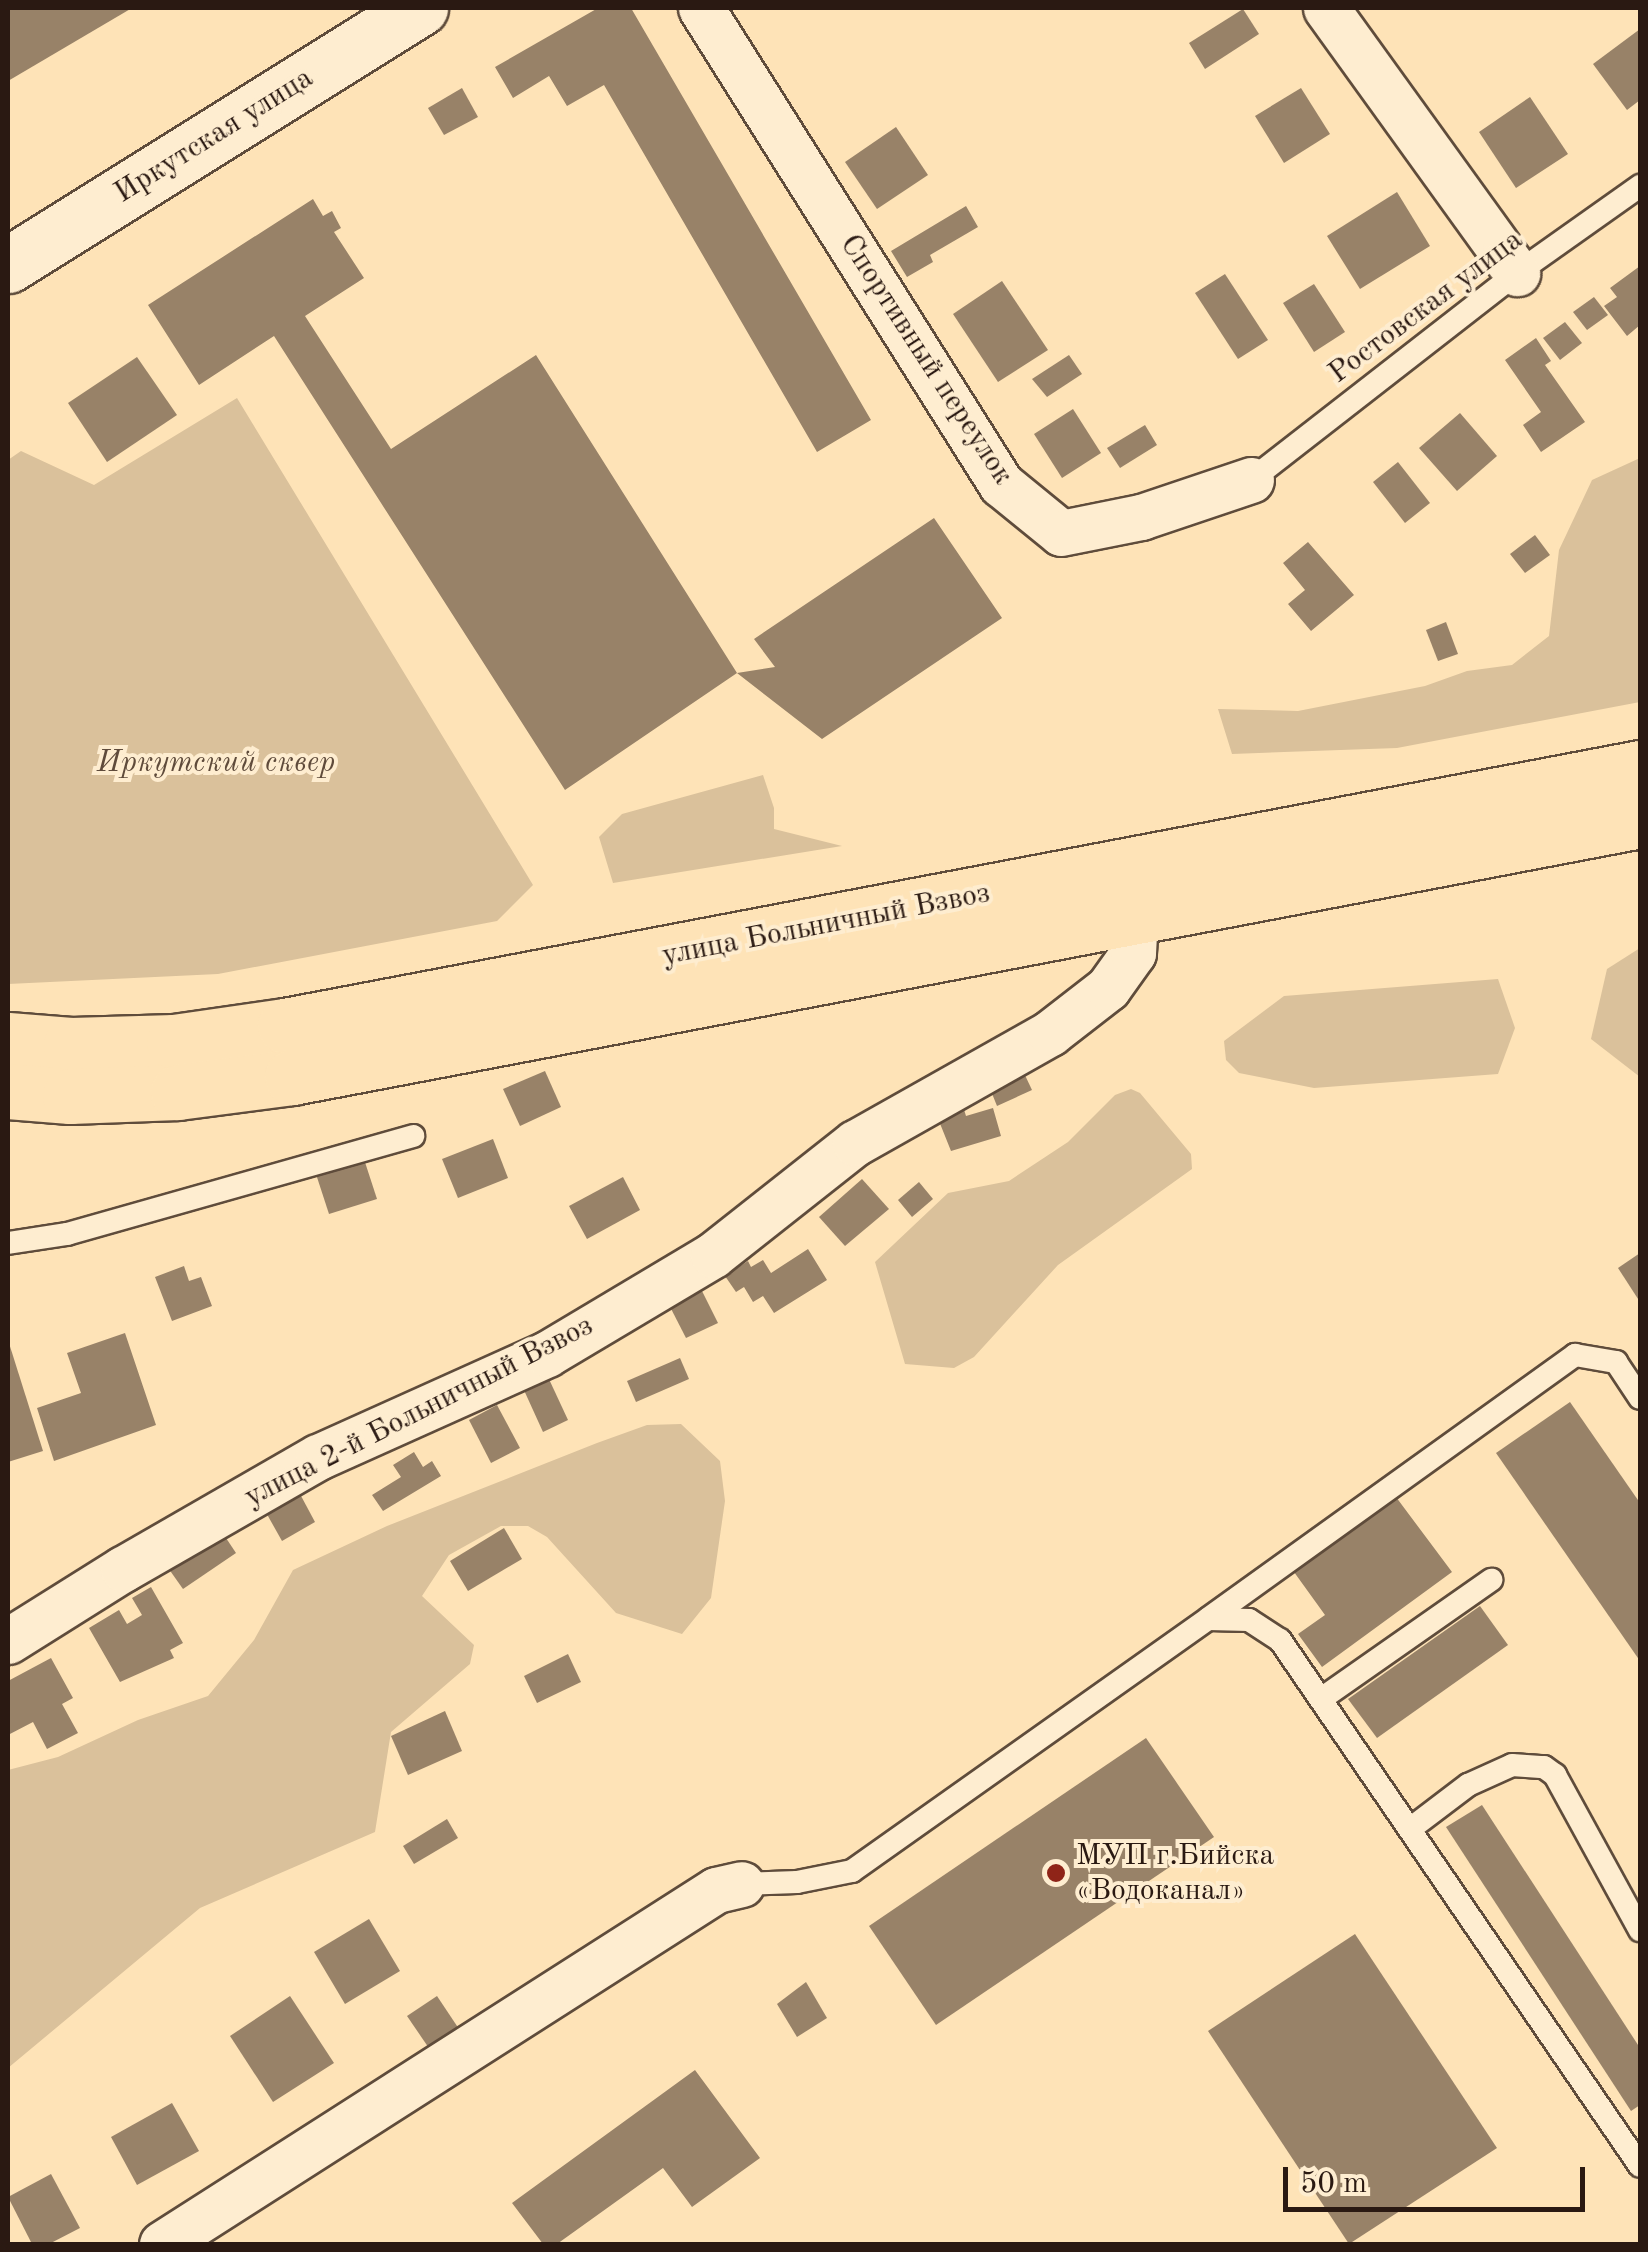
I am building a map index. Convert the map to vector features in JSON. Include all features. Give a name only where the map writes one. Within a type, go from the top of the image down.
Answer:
[{"type":"main road","name":"Иркутская улица","points":[[8,264],[420,8]]},
{"type":"main road","name":"улица Больничный Взвоз","points":[[8,1040],[71,1045],[174,1042],[320,1020],[1640,768]]},
{"type":"main road","name":"улица Больничный Взвоз","points":[[8,1091],[70,1096],[178,1092],[292,1077],[1640,820]]},
{"type":"street","name":"Спортивный переулок","points":[[700,8],[1001,484],[1061,533],[1141,517],[1251,480]]},
{"type":"street","points":[[1326,8],[1516,273]]},
{"type":"street","name":"улица 2-й Больничный Взвоз","points":[[8,1641],[123,1568],[318,1457],[547,1354],[713,1256],[855,1143],[1050,1032],[1108,988],[1133,953],[1135,917]]},
{"type":"street","points":[[162,2244],[716,1890],[741,1884]]},
{"type":"lane","name":"Ростовская улица","points":[[1251,480],[1516,273],[1640,186]]},
{"type":"lane","points":[[8,1243],[66,1234],[413,1136]]},
{"type":"lane","points":[[741,1884],[811,1880],[852,1871],[1561,1362],[1575,1355],[1604,1356],[1616,1362],[1640,1398]]},
{"type":"lane","points":[[1320,1699],[1492,1580]]},
{"type":"lane","points":[[1208,1619],[1248,1620],[1280,1640],[1640,2163]]},
{"type":"lane","points":[[1410,1829],[1468,1784],[1512,1764],[1544,1766],[1555,1774],[1640,1930]]},
{"type":"green space","name":"Иркутский сквер","points":[[237,398],[533,885],[497,921],[218,974],[8,984],[8,460],[21,451],[94,485]]},
{"type":"green space","points":[[1640,458],[1640,702],[1397,748],[1232,754],[1218,709],[1298,711],[1425,686],[1467,671],[1512,665],[1549,636],[1559,550],[1592,480]]},
{"type":"green space","points":[[763,775],[774,808],[774,829],[842,846],[613,883],[599,837],[622,814]]},
{"type":"green space","points":[[1640,948],[1640,1077],[1591,1039],[1607,969]]},
{"type":"green space","points":[[1498,979],[1515,1028],[1498,1074],[1314,1088],[1239,1073],[1226,1060],[1224,1041],[1284,996]]},
{"type":"green space","points":[[1131,1089],[1140,1093],[1191,1154],[1192,1169],[1058,1265],[974,1357],[954,1368],[905,1364],[875,1262],[948,1193],[1009,1181],[1068,1142],[1115,1095]]},
{"type":"green space","points":[[681,1424],[720,1461],[725,1501],[711,1598],[682,1634],[616,1613],[547,1537],[528,1526],[501,1526],[449,1555],[422,1596],[474,1645],[470,1664],[391,1732],[375,1832],[200,1908],[8,2068],[8,1770],[58,1757],[138,1720],[208,1696],[254,1640],[293,1570],[387,1526],[597,1443],[647,1425]]},
{"type":"building","points":[[8,8],[132,8],[8,81]]},
{"type":"building","points":[[598,8],[631,8],[871,420],[817,452],[604,85],[567,106],[549,76],[513,98],[495,67]]},
{"type":"building","points":[[1243,9],[1259,34],[1205,69],[1189,43]]},
{"type":"building","points":[[1640,29],[1640,100],[1627,110],[1593,64]]},
{"type":"building","points":[[462,88],[478,117],[444,135],[428,108]]},
{"type":"building","points":[[1301,88],[1330,134],[1284,163],[1255,116]]},
{"type":"building","points":[[1530,97],[1568,154],[1516,188],[1479,132]]},
{"type":"building","points":[[896,127],[928,175],[877,209],[845,162]]},
{"type":"building","points":[[1397,192],[1430,246],[1360,289],[1327,236]]},
{"type":"building","points":[[313,199],[323,216],[332,211],[341,228],[334,232],[364,278],[305,316],[391,449],[536,355],[737,673],[565,790],[274,336],[199,385],[148,305]]},
{"type":"building","points":[[966,206],[978,227],[930,255],[933,262],[907,277],[891,251]]},
{"type":"building","points":[[1640,266],[1640,325],[1627,336],[1604,306],[1617,297],[1610,288]]},
{"type":"building","points":[[1225,274],[1268,340],[1238,359],[1195,293]]},
{"type":"building","points":[[1002,281],[1048,350],[998,382],[953,314]]},
{"type":"building","points":[[1314,284],[1345,332],[1314,352],[1283,303]]},
{"type":"building","points":[[1594,297],[1608,315],[1587,330],[1573,312]]},
{"type":"building","points":[[1565,322],[1582,343],[1560,360],[1543,338]]},
{"type":"building","points":[[1536,338],[1551,361],[1545,365],[1585,422],[1541,452],[1523,425],[1541,412],[1505,360]]},
{"type":"building","points":[[1069,355],[1082,374],[1047,397],[1032,379]]},
{"type":"building","points":[[137,357],[177,415],[107,462],[68,403]]},
{"type":"building","points":[[1073,409],[1101,453],[1062,478],[1034,434]]},
{"type":"building","points":[[1460,413],[1497,456],[1457,491],[1419,448]]},
{"type":"building","points":[[1145,425],[1157,445],[1120,468],[1107,448]]},
{"type":"building","points":[[1398,462],[1430,503],[1405,523],[1373,482]]},
{"type":"building","points":[[934,518],[1002,618],[822,739],[737,673],[775,667],[754,639]]},
{"type":"building","points":[[1535,535],[1550,555],[1525,573],[1510,554]]},
{"type":"building","points":[[1308,542],[1354,595],[1311,631],[1288,604],[1305,590],[1283,563]]},
{"type":"building","points":[[1446,622],[1458,654],[1438,661],[1426,630]]},
{"type":"building","points":[[545,1071],[561,1107],[520,1126],[503,1089]]},
{"type":"building","points":[[1023,1071],[1032,1090],[997,1106],[989,1086]]},
{"type":"building","points":[[962,1103],[966,1116],[993,1108],[1001,1136],[951,1151],[935,1111]]},
{"type":"building","points":[[493,1139],[508,1178],[458,1198],[442,1159]]},
{"type":"building","points":[[362,1153],[377,1199],[329,1214],[314,1168]]},
{"type":"building","points":[[623,1177],[640,1210],[587,1239],[569,1206]]},
{"type":"building","points":[[862,1179],[889,1209],[845,1246],[819,1217]]},
{"type":"building","points":[[919,1182],[933,1199],[912,1217],[898,1200]]},
{"type":"building","points":[[808,1249],[827,1280],[774,1313],[763,1296],[753,1302],[744,1287],[736,1292],[725,1276],[748,1261],[751,1267],[763,1260],[771,1273]]},
{"type":"building","points":[[1640,1253],[1640,1302],[1618,1268]]},
{"type":"building","points":[[184,1266],[189,1281],[201,1277],[212,1306],[172,1321],[155,1277]]},
{"type":"building","points":[[697,1281],[718,1323],[686,1338],[665,1297]]},
{"type":"building","points":[[125,1333],[156,1425],[54,1461],[37,1408],[81,1393],[67,1353]]},
{"type":"building","points":[[8,1340],[43,1451],[8,1462]]},
{"type":"building","points":[[680,1358],[689,1379],[636,1402],[627,1381]]},
{"type":"building","points":[[548,1377],[568,1420],[543,1432],[523,1388]]},
{"type":"building","points":[[1570,1402],[1640,1503],[1640,1661],[1496,1453]]},
{"type":"building","points":[[497,1405],[520,1448],[491,1463],[469,1420]]},
{"type":"building","points":[[414,1452],[423,1467],[432,1461],[441,1476],[383,1511],[372,1495],[401,1477],[393,1465]]},
{"type":"building","points":[[293,1481],[315,1522],[282,1541],[259,1500]]},
{"type":"building","points":[[1396,1497],[1452,1572],[1322,1667],[1298,1634],[1325,1615],[1294,1572]]},
{"type":"building","points":[[504,1528],[522,1559],[468,1591],[450,1561]]},
{"type":"building","points":[[220,1529],[236,1553],[183,1589],[166,1565]]},
{"type":"building","points":[[151,1587],[183,1643],[170,1650],[174,1658],[120,1682],[89,1628],[119,1610],[127,1624],[142,1615],[132,1598]]},
{"type":"building","points":[[1480,1606],[1508,1645],[1377,1738],[1348,1699]]},
{"type":"building","points":[[568,1654],[581,1682],[537,1703],[524,1676]]},
{"type":"building","points":[[51,1658],[73,1698],[62,1704],[78,1733],[47,1749],[33,1722],[8,1735],[8,1681]]},
{"type":"building","points":[[445,1711],[462,1751],[408,1775],[391,1736]]},
{"type":"building","points":[[1146,1738],[1214,1837],[936,2025],[869,1926]]},
{"type":"building","points":[[1482,1805],[1640,2048],[1640,2105],[1631,2111],[1446,1827]]},
{"type":"building","points":[[447,1819],[458,1838],[414,1864],[403,1846]]},
{"type":"building","points":[[369,1919],[400,1971],[345,2004],[314,1952]]},
{"type":"building","points":[[1355,1934],[1497,2148],[1349,2244],[1208,2031]]},
{"type":"building","points":[[806,1982],[827,2018],[797,2037],[777,2004]]},
{"type":"building","points":[[290,1996],[334,2063],[273,2102],[230,2036]]},
{"type":"building","points":[[437,1996],[465,2038],[435,2057],[407,2016]]},
{"type":"building","points":[[695,2070],[760,2158],[692,2207],[663,2168],[557,2244],[543,2244],[512,2203]]},
{"type":"building","points":[[172,2103],[199,2151],[137,2185],[111,2137]]},
{"type":"building","points":[[51,2174],[80,2228],[49,2244],[32,2244],[8,2197]]},
{"type":"place","name":"МУП г.Бийска «Водоканал»","points":[[1056,1873]]}]
